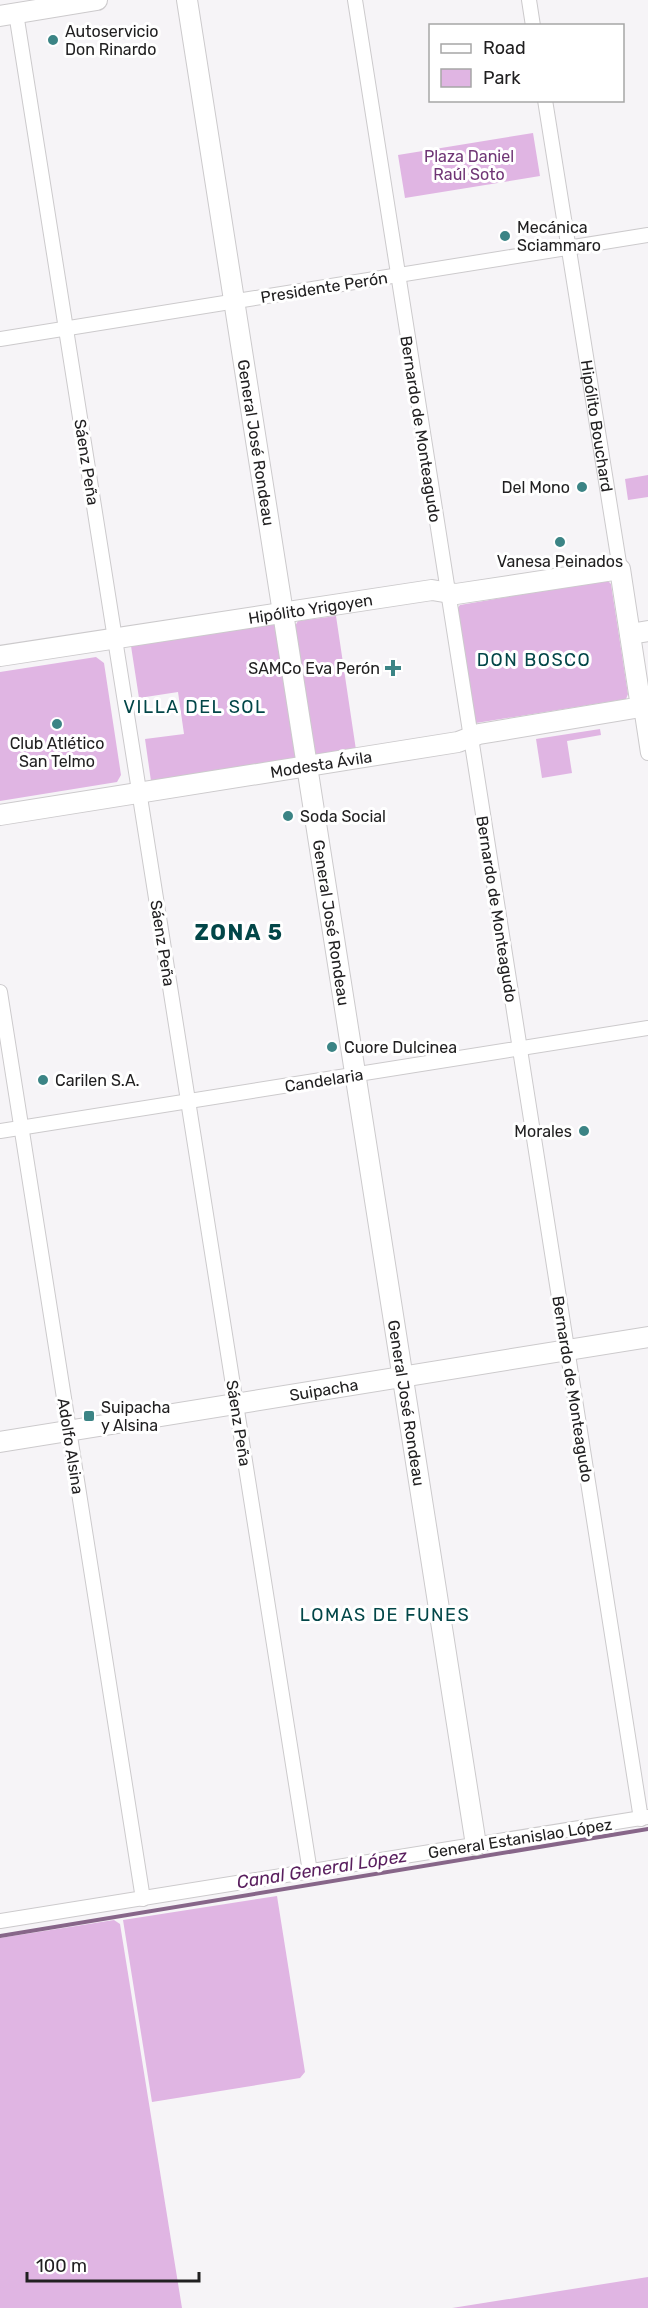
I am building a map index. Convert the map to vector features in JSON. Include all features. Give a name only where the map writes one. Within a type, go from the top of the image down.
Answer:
[{"type":"street","points":[[8,15],[97,0]]},
{"type":"street","name":"General José Rondeau","points":[[187,0],[476,1845]]},
{"type":"street","name":"Bernardo de Monteagudo","points":[[355,0],[396,275],[519,1049],[644,1818]]},
{"type":"street","points":[[529,0],[533,24]]},
{"type":"street","name":"Sáenz Peña","points":[[8,15],[66,328],[310,1872]]},
{"type":"street","name":"Hipólito Bouchard","points":[[545,102],[620,569],[639,633],[641,707],[648,753]]},
{"type":"street","name":"Presidente Perón","points":[[0,339],[648,235]]},
{"type":"street","name":"Hipólito Yrigoyen","points":[[0,656],[432,590],[456,594],[620,569]]},
{"type":"street","name":"Modesta Ávila","points":[[0,815],[458,742],[479,734],[641,707]]},
{"type":"street","name":"Adolfo Alsina","points":[[0,992],[143,1899]]},
{"type":"street","name":"Candelaria","points":[[0,1131],[648,1028]]},
{"type":"street","name":"Suipacha","points":[[0,1442],[648,1337]]},
{"type":"street","name":"General Estanislao López","points":[[0,1921],[644,1818]]},
{"type":"green space","name":"Plaza Daniel Raúl Soto","points":[[533,133],[540,176],[405,198],[398,155]]},
{"type":"green space","points":[[648,475],[648,497],[628,500],[625,479]]},
{"type":"green space","points":[[607,580],[611,584],[628,694],[626,699],[476,723],[457,609],[460,605]]},
{"type":"green space","points":[[336,616],[356,750],[316,757],[295,626],[298,621]]},
{"type":"green space","points":[[276,622],[296,759],[151,781],[145,739],[184,734],[178,692],[139,698],[131,646]]},
{"type":"green space","name":"Club Atlético San Telmo","points":[[96,657],[104,663],[121,775],[117,782],[0,801],[0,672]]},
{"type":"green space","points":[[600,729],[601,735],[567,741],[572,773],[542,778],[536,739]]},
{"type":"green space","points":[[277,1896],[305,2072],[300,2078],[152,2102],[123,1920]]},
{"type":"green space","points":[[114,1920],[120,1924],[182,2308],[0,2308],[0,1938]]},
{"type":"green space","points":[[648,2277],[648,2308],[452,2308]]},
{"type":"waterway","name":"Canal General López","points":[[0,1936],[648,1829]]},
{"type":"place","name":"Autoservicio Don Rinardo","points":[[53,40]]},
{"type":"place","name":"Mecánica Sciammaro","points":[[505,236]]},
{"type":"place","name":"Del Mono","points":[[582,487]]},
{"type":"place","name":"Vanesa Peinados","points":[[560,542]]},
{"type":"place","name":"SAMCo Eva Perón","points":[[393,668]]},
{"type":"place","name":"Club Atlético San Telmo","points":[[57,724]]},
{"type":"place","name":"Soda Social","points":[[288,816]]},
{"type":"place","name":"Cuore Dulcinea","points":[[332,1047]]},
{"type":"place","name":"Carilen S.A.","points":[[43,1080]]},
{"type":"place","name":"Morales","points":[[584,1131]]},
{"type":"place","name":"Suipacha y Alsina","points":[[89,1416]]},
{"type":"district","name":"DON BOSCO","points":[[534,660]]},
{"type":"district","name":"VILLA DEL SOL","points":[[195,707]]},
{"type":"district","name":"ZONA 5","points":[[239,932]]},
{"type":"district","name":"LOMAS DE FUNES","points":[[385,1615]]}]
